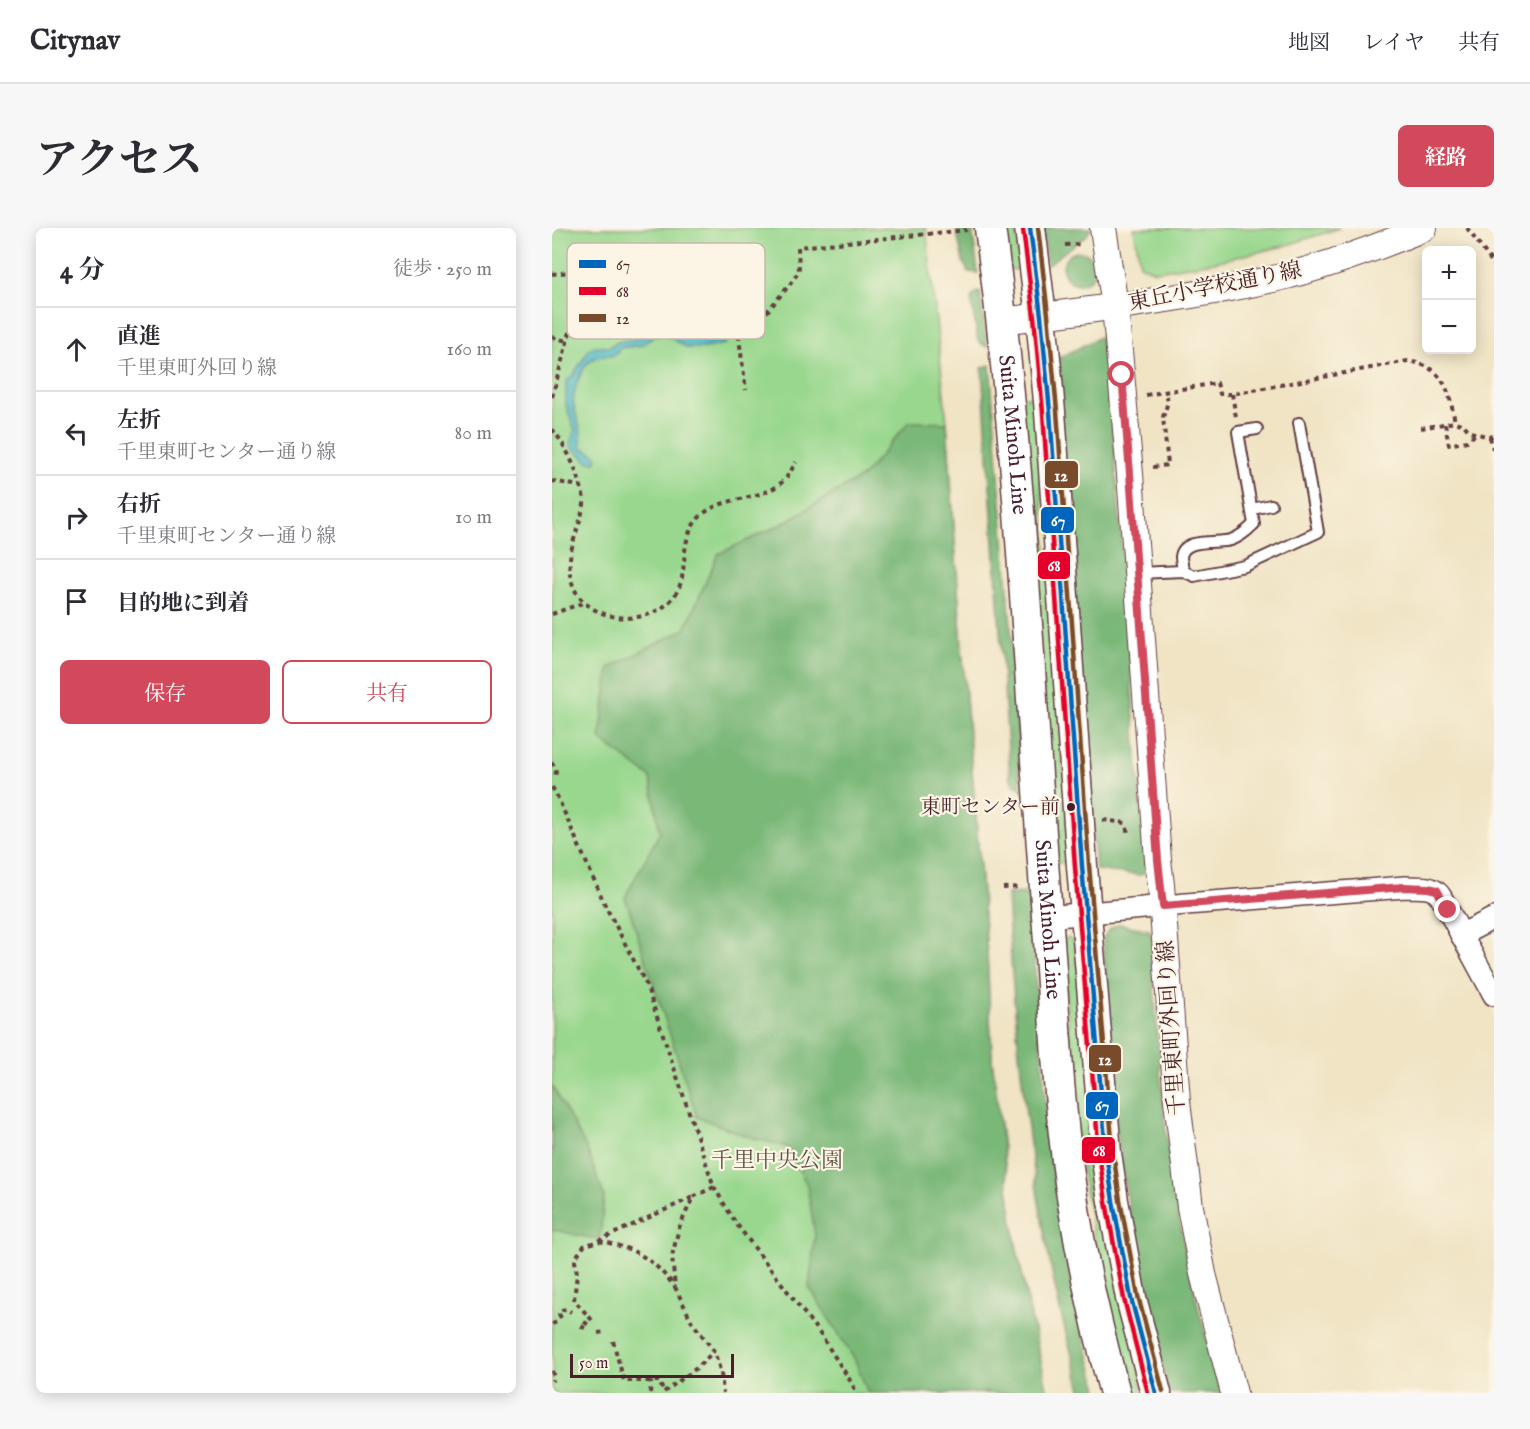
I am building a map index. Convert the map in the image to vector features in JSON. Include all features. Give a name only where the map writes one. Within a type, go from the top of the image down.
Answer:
[{"type":"main road","name":"Suita Minoh Line","points":[[1029,228],[1041,316],[1055,478],[1102,1118],[1111,1192],[1131,1298],[1156,1393]]},
{"type":"main road","name":"Suita Minoh Line","points":[[981,229],[1001,321],[1015,464],[1062,1110],[1074,1207],[1096,1320],[1115,1393]]},
{"type":"street","name":"千里東町外回り線","points":[[1103,228],[1115,306],[1130,474],[1177,1101],[1190,1208],[1203,1274],[1234,1393]]},
{"type":"street","name":"東丘小学校通り線","points":[[1001,321],[1229,288],[1292,274],[1348,257],[1424,228]]},
{"type":"street","points":[[1047,916],[1404,887],[1428,888],[1437,890],[1494,995]]},
{"type":"street","points":[[1461,935],[1494,918]]},
{"type":"lane","points":[[1137,573],[1183,572],[1194,576],[1245,566],[1318,532],[1299,423]]},
{"type":"lane","points":[[1183,572],[1181,557],[1185,548],[1201,542],[1231,540],[1246,532],[1254,524],[1238,432],[1257,429]]},
{"type":"lane","points":[[1252,509],[1271,505]]},
{"type":"path","points":[[1467,228],[1494,265]]},
{"type":"path","points":[[765,314],[799,271],[798,248],[981,229]]},
{"type":"path","points":[[552,274],[567,272]]},
{"type":"path","points":[[552,279],[559,273]]},
{"type":"path","points":[[552,337],[567,341],[552,397]]},
{"type":"path","points":[[739,339],[746,390]]},
{"type":"path","points":[[1146,396],[1217,383],[1220,394],[1232,394],[1408,361],[1426,366],[1442,379],[1450,397],[1455,422]]},
{"type":"path","points":[[1152,467],[1168,465],[1163,417],[1168,402],[1166,392]]},
{"type":"path","points":[[1232,394],[1238,432]]},
{"type":"path","points":[[1421,428],[1455,422],[1464,425],[1470,432],[1492,436],[1493,449]]},
{"type":"path","points":[[1445,424],[1449,445],[1467,441],[1478,433]]},
{"type":"path","points":[[552,429],[570,458],[585,502],[570,554],[569,568],[574,589],[583,603],[590,608],[627,618],[650,614],[671,601],[682,581],[686,539],[703,513],[768,490],[786,478],[796,462]]},
{"type":"path","points":[[552,481],[580,486]]},
{"type":"path","points":[[552,614],[583,603]]},
{"type":"path","points":[[552,762],[556,771],[555,777]]},
{"type":"path","points":[[552,787],[605,905],[646,984],[714,1187],[735,1222],[820,1334],[857,1393]]},
{"type":"path","points":[[1098,820],[1126,823]]},
{"type":"path","points":[[1003,888],[1028,887]]},
{"type":"path","points":[[592,1320],[574,1300],[577,1274],[575,1261],[580,1250],[584,1246],[714,1187]]},
{"type":"path","points":[[675,1287],[672,1256],[679,1228],[693,1197]]},
{"type":"path","points":[[598,1241],[621,1245],[642,1255],[661,1270],[675,1287],[692,1322],[714,1352],[721,1373],[723,1393]]},
{"type":"path","points":[[552,1324],[560,1319],[561,1310],[566,1309],[571,1312]]},
{"type":"path","points":[[583,1324],[589,1328]]},
{"type":"path","points":[[598,1333],[605,1332]]},
{"type":"path","points":[[613,1341],[624,1381],[659,1381],[664,1392],[714,1352]]},
{"type":"path","points":[[552,1371],[554,1377],[552,1381]]},
{"type":"path","points":[[650,1393],[651,1381]]},
{"type":"green space","name":"千里中央公園","points":[[552,228],[926,228],[947,423],[962,649],[987,954],[992,1059],[1016,1245],[1048,1393],[552,1393]]},
{"type":"green space","points":[[956,228],[972,228],[978,273],[968,272],[963,261]]},
{"type":"green space","points":[[1002,228],[1015,228],[1020,266],[1015,270],[1009,269]]},
{"type":"green space","points":[[1042,228],[1091,229],[1086,236],[1047,265]]},
{"type":"green space","points":[[1134,228],[1340,228],[1284,246],[1214,262],[1155,271],[1140,265]]},
{"type":"green space","points":[[1079,252],[1090,257],[1095,268],[1090,279],[1079,284],[1068,279],[1063,268],[1068,257]]},
{"type":"green space","points":[[980,292],[987,347],[978,341],[971,299],[974,294]]},
{"type":"green space","points":[[1106,334],[1147,873],[1139,875],[1096,870],[1055,360]]},
{"type":"green space","points":[[990,365],[1014,665],[1021,788],[1014,785],[1010,777],[982,368]]},
{"type":"green space","points":[[1034,396],[1070,862],[1056,863],[1021,398]]},
{"type":"green space","points":[[909,422],[947,423],[962,649],[987,954],[992,1059],[1016,1245],[1048,1393],[868,1393],[855,1360],[809,1287],[815,1235],[807,1185],[787,1147],[749,1137],[697,1117],[625,897],[660,832],[650,777],[600,739],[609,668],[685,629],[718,554],[780,525],[863,476]]},
{"type":"green space","points":[[1032,893],[1035,976],[1055,1190],[1073,1295],[1099,1393],[1082,1393],[1057,1296],[1030,1146],[1018,1046],[1007,894]]},
{"type":"green space","points":[[1119,924],[1149,930],[1151,936],[1161,1082],[1173,1187],[1191,1276],[1221,1393],[1169,1393],[1140,1278],[1116,1125],[1103,939],[1114,926]]},
{"type":"green space","points":[[1066,938],[1074,941],[1142,1393],[1129,1393],[1108,1312],[1083,1177],[1072,1088],[1063,941]]},
{"type":"green space","points":[[552,1085],[587,1149],[604,1196],[600,1238],[552,1231]]},
{"type":"water","points":[[650,339],[643,345],[620,348],[614,356],[594,358],[580,375],[573,401],[581,447],[595,454],[597,459],[595,462],[589,462],[572,448],[570,443],[575,431],[566,405],[566,382],[574,374],[589,349],[595,346],[609,347],[617,342]]},
{"type":"water","points":[[673,339],[724,339],[725,344],[705,348],[687,348]]},
{"type":"transit line","name":"67","points":[[1030,228],[1050,412],[1082,866],[1106,1153],[1131,1298],[1156,1393]]},
{"type":"transit line","name":"12","points":[[1038,228],[1057,411],[1089,865],[1113,1152],[1138,1296],[1163,1391]]},
{"type":"transit line","name":"68","points":[[1023,229],[1043,413],[1075,867],[1099,1154],[1124,1299],[1148,1393]]},
{"type":"place","name":"東町センター前","points":[[1071,807]]},
{"type":"route","points":[[1122,375],[1163,906],[1404,887],[1437,890],[1448,910]]}]
